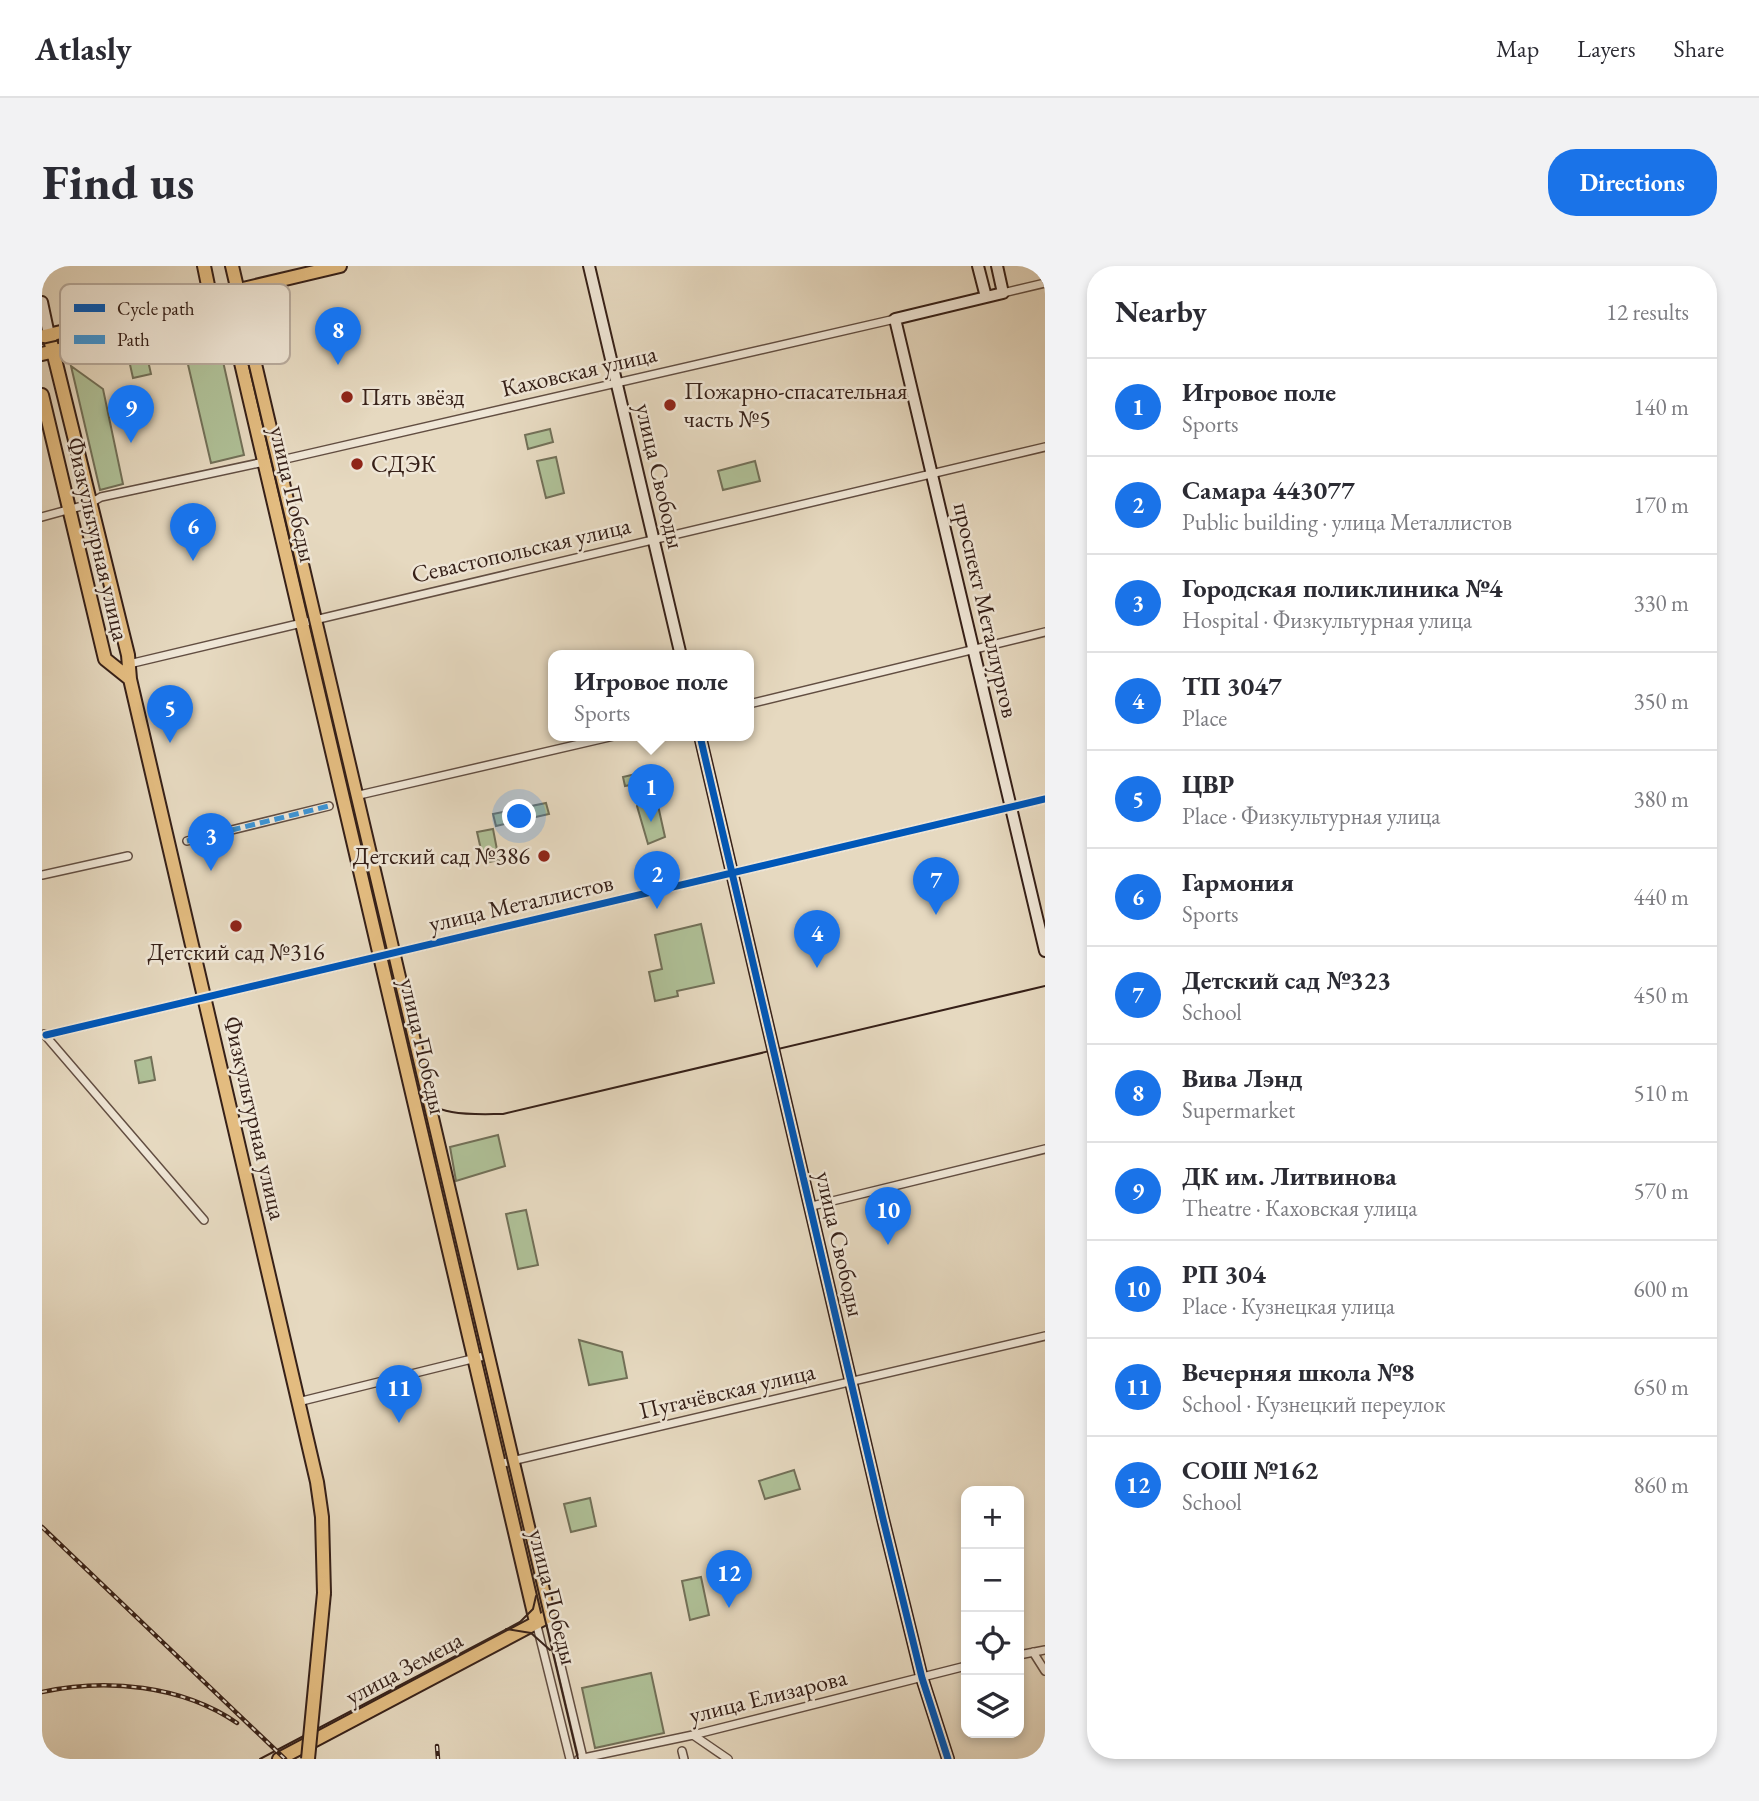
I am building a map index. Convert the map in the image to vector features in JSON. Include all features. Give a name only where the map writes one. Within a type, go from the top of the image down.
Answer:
[{"type":"main road","points":[[204,267],[215,275],[226,273],[231,266]]},
{"type":"main road","name":"улица Победы","points":[[231,266],[236,284]]},
{"type":"main road","points":[[259,284],[340,266]]},
{"type":"main road","name":"Физкультурная улица","points":[[46,336],[128,660],[130,679],[298,1402],[322,1517],[324,1593],[308,1759]]},
{"type":"main road","name":"улица Победы","points":[[243,364],[313,618],[356,796],[387,955],[474,1359],[536,1622]]},
{"type":"main road","name":"улица Победы","points":[[252,364],[271,462]]},
{"type":"main road","name":"Физкультурная улица","points":[[42,395],[105,659],[114,668],[122,666],[128,660]]},
{"type":"main road","name":"улица Победы","points":[[313,618],[343,800],[387,955],[488,1354],[549,1616]]},
{"type":"main road","points":[[114,668],[130,679]]},
{"type":"main road","name":"улица Земеца","points":[[279,1759],[549,1616]]},
{"type":"street","name":"улица Свободы","points":[[589,266],[680,650]]},
{"type":"street","points":[[978,266],[986,297]]},
{"type":"street","points":[[997,266],[1003,293]]},
{"type":"street","name":"Каховская улица","points":[[42,517],[89,504],[101,496],[271,462],[617,384],[1045,283]]},
{"type":"street","name":"Физкультурная улица","points":[[42,302],[46,336]]},
{"type":"street","name":"проспект Металлургов","points":[[895,319],[1045,951]]},
{"type":"street","name":"Севастопольская улица","points":[[128,660],[1045,447]]},
{"type":"street","points":[[754,703],[1045,632]]},
{"type":"street","points":[[343,800],[592,741]]},
{"type":"street","name":"улица Свободы","points":[[701,741],[922,1678],[948,1759]]},
{"type":"street","name":"улица Металлистов","points":[[44,1034],[1045,800]]},
{"type":"street","points":[[187,841],[329,806]]},
{"type":"street","points":[[42,875],[128,856]]},
{"type":"street","points":[[44,1034],[204,1220]]},
{"type":"street","points":[[812,1206],[1045,1149]]},
{"type":"street","name":"Пугачёвская улица","points":[[499,1464],[1045,1336]]},
{"type":"street","points":[[298,1402],[488,1354]]},
{"type":"street","name":"улица Победы","points":[[549,1616],[581,1759]]},
{"type":"street","name":"улица Победы","points":[[536,1622],[570,1759]]},
{"type":"street","points":[[1024,1654],[1045,1650]]},
{"type":"street","points":[[1034,1652],[1045,1671]]},
{"type":"street","name":"улица Елизарова","points":[[581,1759],[693,1735],[961,1667]]},
{"type":"street","points":[[693,1735],[728,1759]]},
{"type":"green space","points":[[130,364],[149,364],[151,374],[133,378]]},
{"type":"green space","points":[[188,364],[224,364],[244,455],[211,463]]},
{"type":"green space","points":[[71,366],[103,389],[123,484],[100,490]]},
{"type":"green space","points":[[550,429],[553,442],[528,449],[525,435]]},
{"type":"green space","points":[[556,457],[564,493],[546,498],[537,461]]},
{"type":"green space","points":[[755,461],[760,481],[723,490],[718,471]]},
{"type":"green space","points":[[657,769],[662,794],[638,799],[635,784],[625,786],[623,777]]},
{"type":"green space","points":[[652,799],[657,801],[665,837],[648,844],[637,806],[639,802]]},
{"type":"green space","points":[[546,803],[549,814],[496,826],[493,814]]},
{"type":"green space","points":[[493,829],[499,860],[484,863],[477,832]]},
{"type":"green space","points":[[701,924],[714,983],[677,991],[678,996],[655,1001],[649,972],[662,969],[655,935]]},
{"type":"green space","points":[[151,1057],[155,1080],[139,1083],[135,1061]]},
{"type":"green space","points":[[498,1135],[505,1166],[456,1181],[450,1147]]},
{"type":"green space","points":[[526,1210],[538,1265],[518,1269],[506,1214]]},
{"type":"green space","points":[[579,1340],[622,1352],[627,1378],[589,1385]]},
{"type":"green space","points":[[794,1470],[800,1489],[765,1499],[759,1481]]},
{"type":"green space","points":[[590,1498],[596,1526],[571,1532],[564,1504]]},
{"type":"green space","points":[[701,1577],[709,1615],[690,1620],[682,1581]]},
{"type":"green space","points":[[651,1673],[664,1733],[595,1748],[582,1688]]},
{"type":"tram line","points":[[42,344],[60,340]]},
{"type":"tram line","points":[[249,364],[578,1759]]},
{"type":"tram line","points":[[419,1093],[426,1101],[446,1111],[503,1114],[1045,986]]},
{"type":"tram line","points":[[260,1759],[520,1622],[533,1609],[536,1596]]},
{"type":"tram line","points":[[506,1629],[531,1633],[550,1650]]},
{"type":"railway","points":[[42,1527],[285,1759]]},
{"type":"railway","points":[[42,1692],[92,1686],[143,1688],[192,1700],[237,1723]]},
{"type":"railway","points":[[437,1746],[438,1759]]},
{"type":"marked path","points":[[187,841],[329,806]]},
{"type":"cycle path","points":[[701,741],[883,1519],[922,1678],[948,1759]]},
{"type":"cycle path","points":[[46,1035],[1045,799]]},
{"type":"place","name":"Вива Лэнд","points":[[338,365]]},
{"type":"place","name":"Пять звёзд","points":[[347,397]]},
{"type":"place","name":"Пожарно-спасательная часть №5","points":[[670,405]]},
{"type":"place","name":"ДК им. Литвинова","points":[[131,443]]},
{"type":"place","name":"СДЭК","points":[[357,464]]},
{"type":"place","name":"Гармония","points":[[193,561]]},
{"type":"place","name":"ЦВР","points":[[170,743]]},
{"type":"place","name":"Игровое поле","points":[[651,822]]},
{"type":"place","name":"Детский сад №386","points":[[544,856]]},
{"type":"place","name":"Городская поликлиника №4","points":[[211,871]]},
{"type":"place","name":"Самара 443077","points":[[657,909]]},
{"type":"place","name":"Детский сад №323","points":[[936,915]]},
{"type":"place","name":"Детский сад №316","points":[[236,926]]},
{"type":"place","name":"ТП 3047","points":[[817,968]]},
{"type":"place","name":"РП 304","points":[[888,1245]]},
{"type":"place","name":"Вечерняя школа №8","points":[[399,1423]]},
{"type":"place","name":"СОШ №162","points":[[729,1608]]}]
